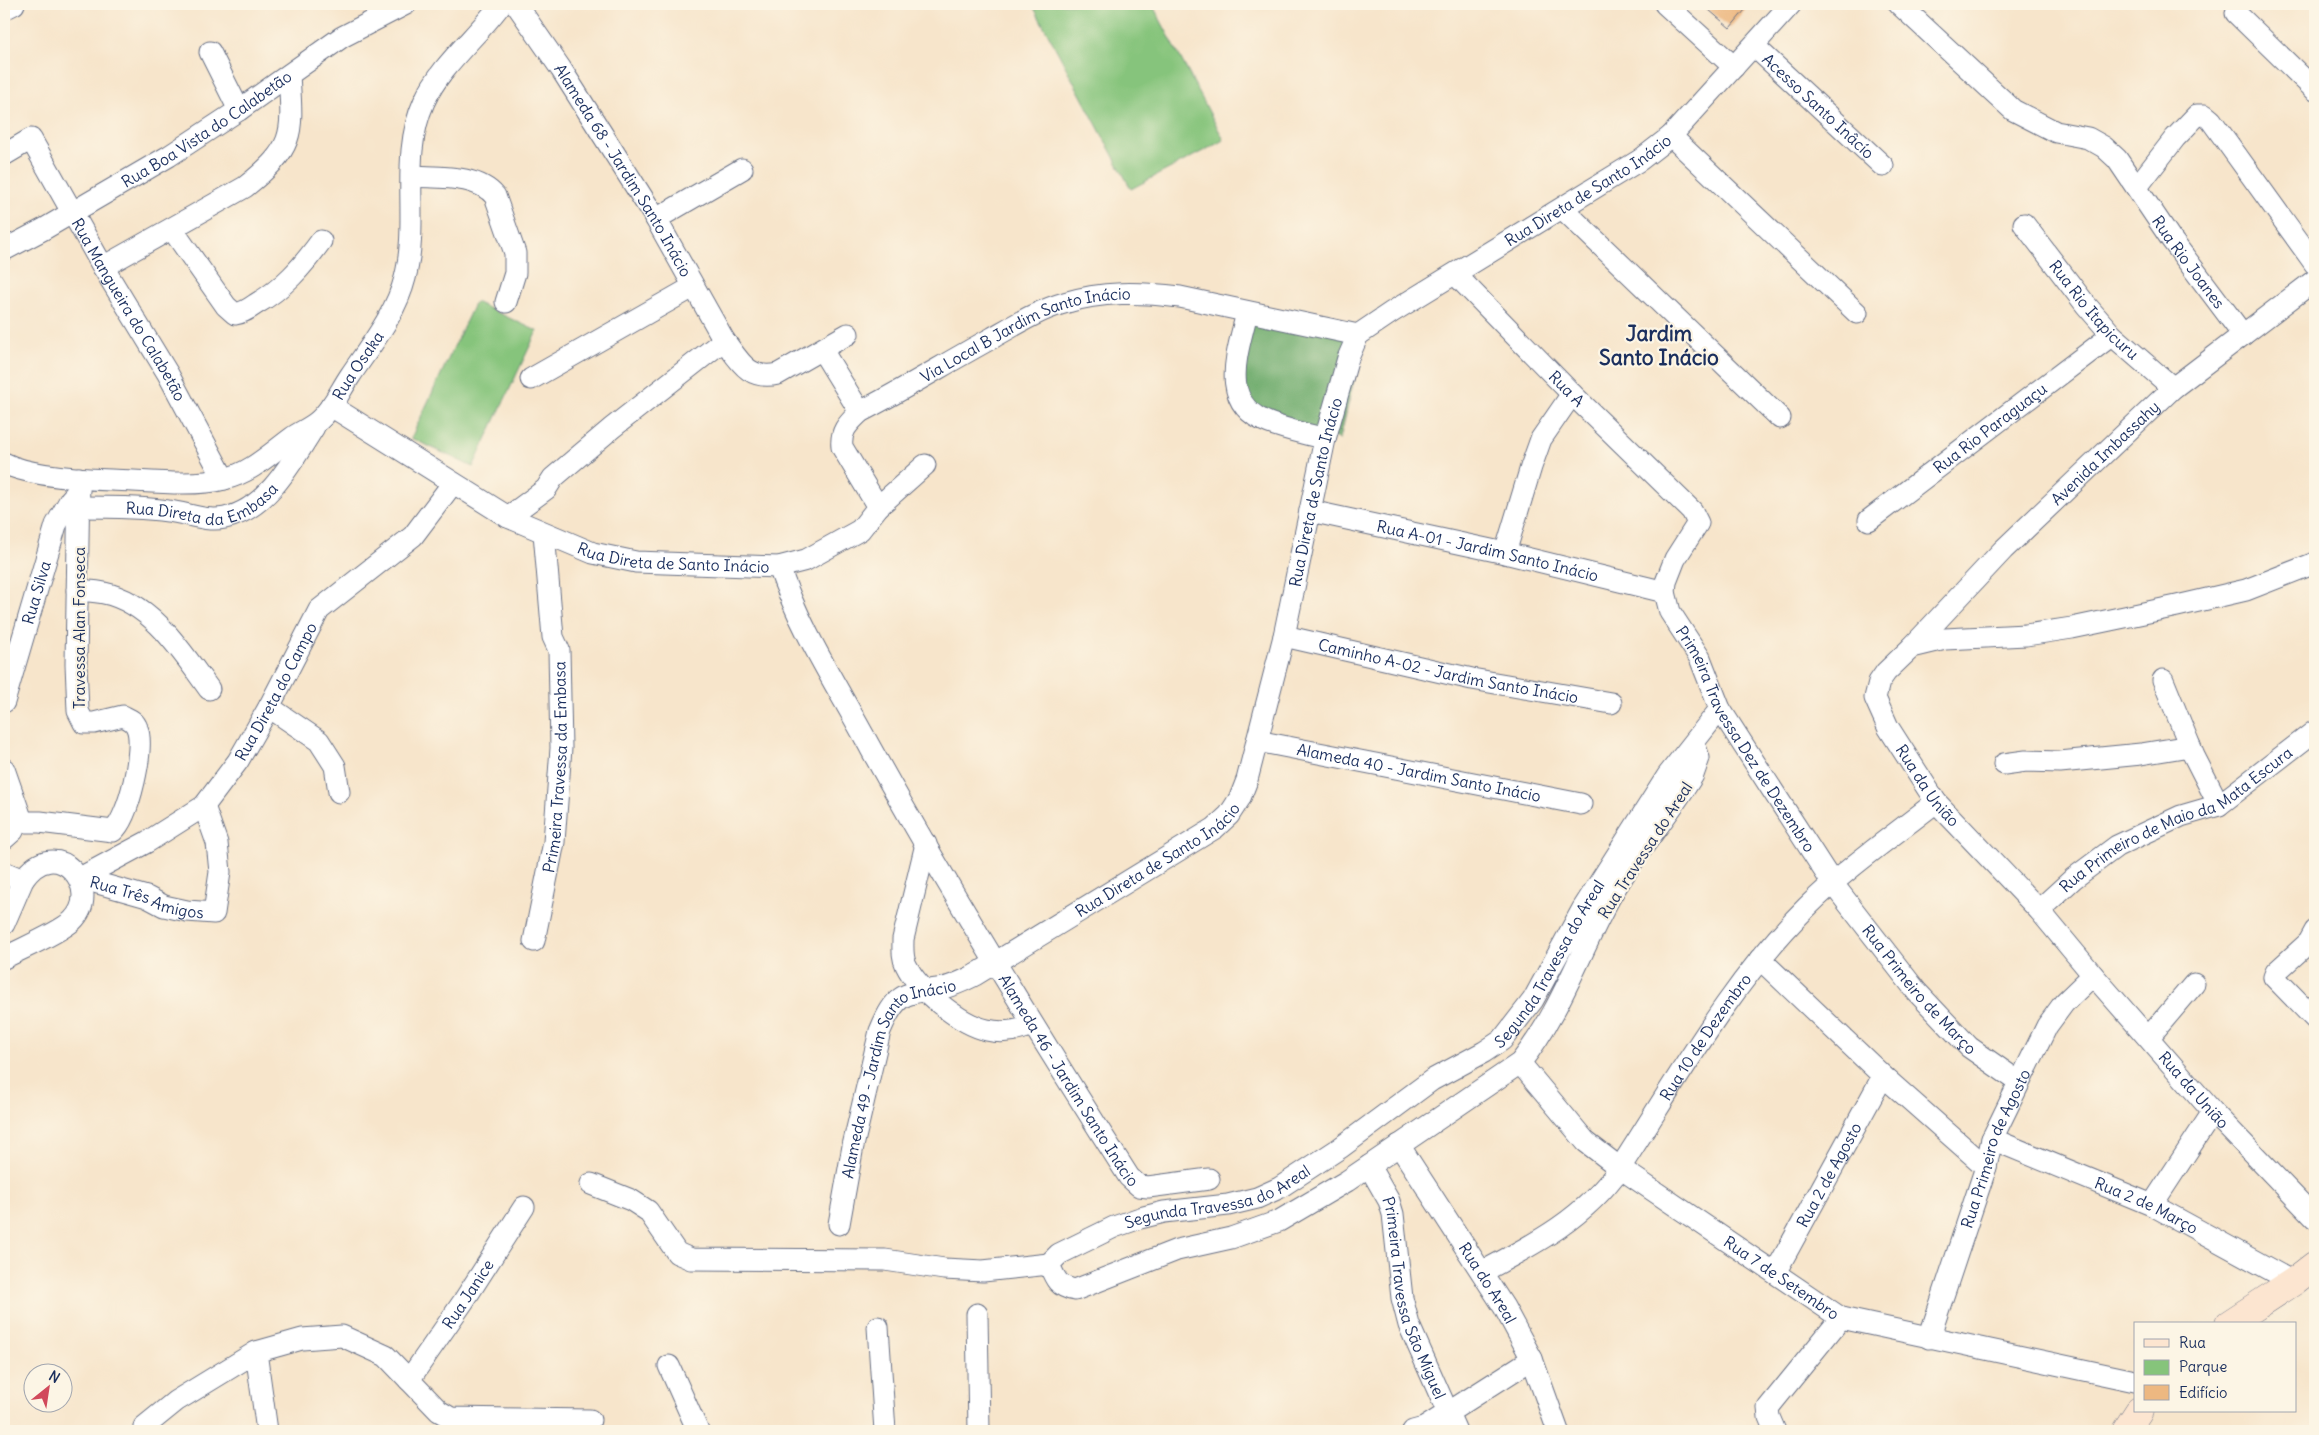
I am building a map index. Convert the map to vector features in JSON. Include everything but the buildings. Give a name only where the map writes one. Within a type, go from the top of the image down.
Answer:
[{"type":"main road","points":[[2232,1322],[2293,1282],[2315,1265]]},
{"type":"main road","points":[[2126,1431],[2138,1412]]},
{"type":"street","points":[[4,9],[14,4]]},
{"type":"street","name":"Rua Boa Vista do Calabetão","points":[[4,250],[169,156],[239,110],[342,37],[406,4]]},
{"type":"street","name":"Rua Osaka","points":[[5,467],[79,492],[224,479],[253,467],[324,414],[390,314],[402,290],[408,261],[412,149],[415,126],[424,101],[438,78],[501,4]]},
{"type":"street","name":"Alameda 68 - Jardim Santo Inácio","points":[[516,4],[561,69],[656,219],[724,340],[746,368],[757,376],[766,377],[778,374],[848,334]]},
{"type":"street","points":[[1665,4],[1734,67]]},
{"type":"street","name":"Rua Direta de Santo Inácio","points":[[324,414],[453,483],[508,517],[593,553],[636,562],[779,567],[787,592],[810,638],[926,844],[996,963],[1215,828],[1240,798],[1258,741],[1284,636],[1325,439],[1345,367],[1358,336],[1392,312],[1614,178],[1671,136],[1791,4]]},
{"type":"street","name":"Rua Rio Joanes","points":[[1899,4],[2013,110],[2037,124],[2056,132],[2088,138],[2104,147],[2116,159],[2171,239],[2243,334]]},
{"type":"street","points":[[2236,13],[2315,90]]},
{"type":"street","name":"Acesso Santo Inâcío","points":[[1754,46],[1883,166]]},
{"type":"street","points":[[210,52],[239,110]]},
{"type":"street","points":[[103,267],[245,187],[278,157],[289,138],[292,119],[289,75]]},
{"type":"street","points":[[2136,187],[2175,138],[2194,118],[2205,115],[2212,120],[2315,264]]},
{"type":"street","points":[[1671,136],[1856,312]]},
{"type":"street","name":"Rua Mangueira do Calabetão","points":[[4,154],[32,140],[71,212],[168,374],[224,479]]},
{"type":"street","points":[[656,219],[742,169]]},
{"type":"street","points":[[412,176],[477,182],[490,190],[495,196],[515,253],[515,274],[506,302]]},
{"type":"street","points":[[1562,209],[1780,418]]},
{"type":"street","name":"Rua Rio Itapicuru","points":[[2024,224],[2086,305],[2112,335],[2173,388]]},
{"type":"street","points":[[172,229],[226,306],[235,314],[238,314],[283,286],[300,270],[321,241]]},
{"type":"street","name":"Rua A","points":[[1455,274],[1572,394],[1692,511],[1698,523],[1675,559],[1664,592]]},
{"type":"street","name":"Avenida Imbassahy","points":[[1912,647],[2004,550],[2173,388],[2315,280]]},
{"type":"street","points":[[532,379],[693,287]]},
{"type":"street","name":"Via Local B Jardim Santo Inácio","points":[[878,507],[842,447],[843,432],[847,424],[860,412],[1025,319],[1062,303],[1123,292],[1152,293],[1180,297],[1358,336]]},
{"type":"street","points":[[1247,312],[1235,367],[1235,388],[1240,404],[1252,414],[1268,423],[1325,439]]},
{"type":"street","name":"Rua Rio Paraguaçu","points":[[1869,520],[2112,335]]},
{"type":"street","points":[[508,517],[546,489],[552,478],[612,428],[724,340]]},
{"type":"street","points":[[822,350],[860,412]]},
{"type":"street","points":[[1505,553],[1528,474],[1541,439],[1572,394]]},
{"type":"street","name":"Rua Direta da Embasa","points":[[79,492],[128,507],[171,511],[209,519],[225,518],[256,503],[271,488],[288,468],[324,414]]},
{"type":"street","points":[[779,567],[806,560],[860,530],[878,507],[925,465]]},
{"type":"street","name":"Rua Direta do Campo","points":[[80,878],[148,842],[204,806],[238,761],[269,707],[319,610],[413,536],[453,483]]},
{"type":"street","name":"Travessa Alan Fonseca","points":[[18,822],[40,822],[113,831],[123,819],[129,802],[138,750],[138,730],[135,722],[123,716],[94,724],[84,723],[78,711],[77,590],[79,492]]},
{"type":"street","name":"Rua Silva","points":[[4,702],[56,525],[70,500],[79,492]]},
{"type":"street","name":"Rua A-01 - Jardim Santo Inácio","points":[[1310,512],[1505,553],[1664,592]]},
{"type":"street","name":"Primeira Travessa da Embasa","points":[[534,941],[554,842],[561,748],[559,650],[553,637],[544,533]]},
{"type":"street","points":[[1912,647],[1945,639],[2026,635],[2062,630],[2246,590],[2315,563]]},
{"type":"street","points":[[77,590],[104,593],[131,603],[156,622],[182,652],[209,689]]},
{"type":"street","name":"Primeira Travessa Dez de Dezembro","points":[[1664,592],[1670,612],[1700,658],[1720,709],[1833,884]]},
{"type":"street","name":"Caminho A-02 - Jardim Santo Inácio","points":[[1284,636],[1472,679],[1611,703]]},
{"type":"street","name":"Rua da União","points":[[1912,647],[1886,672],[1879,682],[1875,698],[1888,727],[1936,802],[2039,910],[2093,976],[2149,1037],[2213,1112],[2315,1218]]},
{"type":"street","points":[[2163,680],[2190,746],[2218,805]]},
{"type":"street","points":[[269,707],[320,742],[335,766],[339,792]]},
{"type":"street","name":"Segunda Travessa do Areal","points":[[1520,1063],[1312,1203],[1270,1225],[1231,1238],[1177,1250],[1075,1290],[1061,1286],[1057,1282],[1049,1264],[1059,1254],[1114,1227],[1140,1218],[1164,1212],[1228,1205],[1257,1198],[1279,1188],[1340,1148],[1432,1080],[1502,1040],[1533,1000],[1582,910],[1668,774],[1720,709]]},
{"type":"street","name":"Rua Primeiro de Maio da Mata Escura","points":[[2039,910],[2096,860],[2117,846],[2181,816],[2218,805],[2315,731]]},
{"type":"street","name":"Alameda 40 - Jardim Santo Inácio","points":[[1258,741],[1581,804]]},
{"type":"street","name":"Rua Travessa do Areal","points":[[1520,1063],[1538,1040],[1554,1014],[1610,898],[1684,791],[1697,768],[1700,758],[1694,742]]},
{"type":"street","points":[[2004,764],[2026,761],[2060,762],[2142,754],[2190,746]]},
{"type":"street","points":[[4,769],[18,807],[18,822],[4,839]]},
{"type":"street","name":"Rua 10 de Dezembro","points":[[1482,1272],[1532,1246],[1571,1220],[1607,1187],[1721,1014],[1760,959],[1801,913],[1833,884],[1936,802]]},
{"type":"street","name":"Rua Três Amigos","points":[[4,924],[23,880],[31,868],[41,861],[55,861],[68,868],[80,878],[146,897],[164,906],[187,911],[214,913],[220,872],[217,843],[204,806]]},
{"type":"street","points":[[926,844],[903,939],[902,953],[906,965],[924,989],[970,1024],[988,1030],[1017,1032],[1032,1025]]},
{"type":"street","points":[[4,872],[23,880]]},
{"type":"street","points":[[4,958],[72,921],[82,902],[83,891],[80,878]]},
{"type":"street","name":"Rua Primeiro de Março","points":[[1833,884],[1917,992],[1969,1047],[2019,1082]]},
{"type":"street","points":[[2315,932],[2309,942],[2276,972],[2274,977],[2315,1019]]},
{"type":"street","points":[[1760,959],[1882,1076],[1986,1166]]},
{"type":"street","name":"Alameda 49 - Jardim Santo Inácio","points":[[838,1224],[880,1031],[887,1013],[897,1001],[909,993],[924,989],[942,988],[959,983],[996,963]]},
{"type":"street","name":"Alameda 46 - Jardim Santo Inácio","points":[[996,963],[1032,1025],[1134,1182],[1138,1186],[1148,1187],[1208,1179]]},
{"type":"street","name":"Rua Primeiro de Agosto","points":[[1929,1338],[1986,1166],[1992,1139],[2047,1026],[2064,1003],[2093,976]]},
{"type":"street","points":[[2149,1037],[2194,984]]},
{"type":"street","name":"Rua 7 de Setembro","points":[[1520,1063],[1586,1142],[1620,1168],[1841,1318],[2134,1381]]},
{"type":"street","name":"Rua 2 de Agosto","points":[[1775,1273],[1882,1076]]},
{"type":"street","points":[[2152,1205],[2213,1112]]},
{"type":"street","name":"Rua 2 de Março","points":[[1992,1139],[2152,1205],[2293,1282]]},
{"type":"street","name":"Rua do Areal","points":[[1399,1145],[1504,1307],[1532,1358],[1558,1431]]},
{"type":"street","name":"Primeira Travessa São Miguel","points":[[1369,1166],[1389,1201],[1393,1214],[1402,1298],[1409,1325],[1456,1431]]},
{"type":"street","points":[[590,1184],[631,1200],[648,1211],[677,1253],[690,1259],[885,1260],[944,1269],[984,1271],[1049,1264]]},
{"type":"street","name":"Rua Janice","points":[[409,1380],[463,1302],[524,1206]]},
{"type":"street","points":[[977,1314],[978,1431]]},
{"type":"street","points":[[1775,1431],[1769,1417],[1768,1408],[1841,1318]]},
{"type":"street","points":[[878,1327],[885,1431]]},
{"type":"street","points":[[144,1427],[176,1400],[256,1352],[302,1338],[342,1336],[386,1356],[439,1411],[451,1418],[590,1420]]},
{"type":"street","points":[[256,1352],[267,1431]]},
{"type":"street","points":[[1413,1431],[1424,1428],[1532,1358]]},
{"type":"street","points":[[670,1366],[698,1431]]},
{"type":"green space","points":[[1032,4],[1152,4],[1224,140],[1131,189]]},
{"type":"green space","points":[[475,302],[537,331],[473,467],[411,438]]},
{"type":"green space","points":[[1252,311],[1363,341],[1340,439],[1271,419],[1244,400],[1240,350]]},
{"type":"district","name":"Jardim Santo Inácio","points":[[1659,345]]}]
